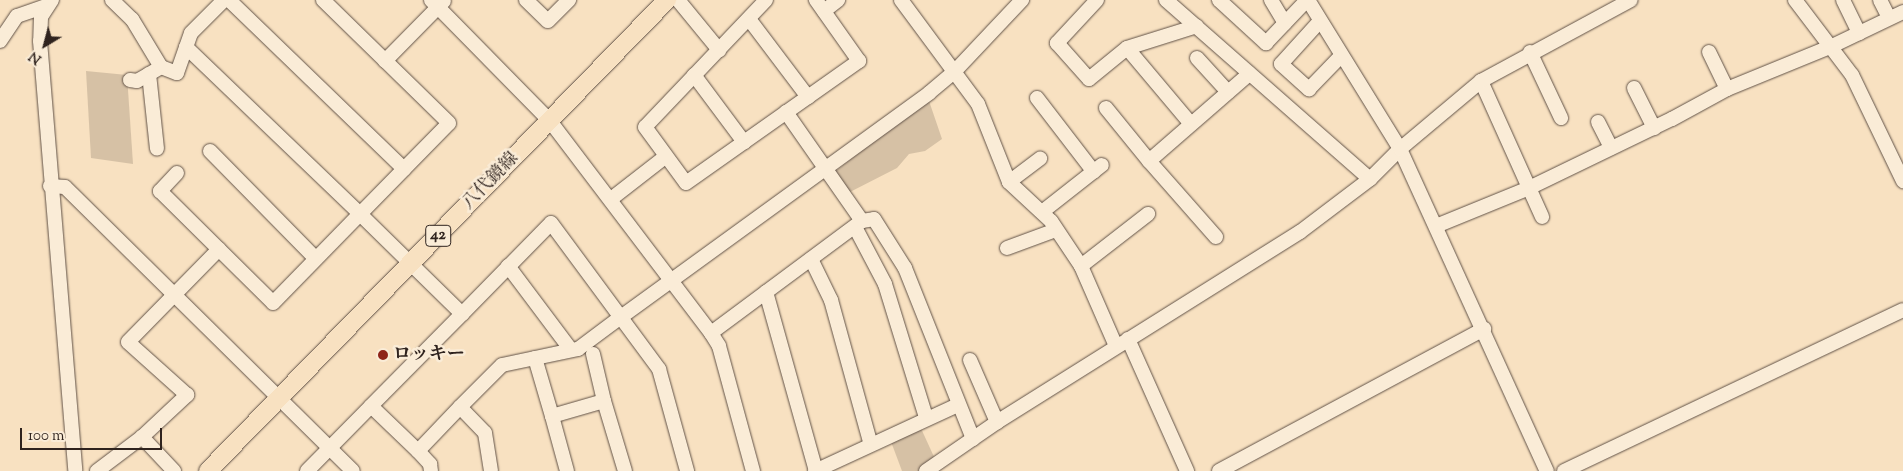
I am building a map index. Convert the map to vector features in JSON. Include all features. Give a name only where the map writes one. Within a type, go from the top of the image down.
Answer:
[{"type":"main road","name":"八代鏡線","points":[[208,471],[667,0]]},
{"type":"street","points":[[112,0],[132,19],[161,67],[177,73],[191,33],[224,0]]},
{"type":"street","points":[[229,0],[404,169]]},
{"type":"street","points":[[177,173],[160,190],[273,303],[449,123],[323,0]]},
{"type":"street","points":[[526,0],[548,21],[568,0]]},
{"type":"street","points":[[678,0],[719,50]]},
{"type":"street","points":[[766,0],[645,127],[686,184],[859,61],[820,5],[838,0]]},
{"type":"street","points":[[901,0],[978,104],[1009,182],[1042,212],[1081,266],[1187,471]]},
{"type":"street","points":[[418,451],[502,365],[571,350],[621,317],[825,169],[955,71],[1022,0]]},
{"type":"street","points":[[1097,0],[1056,43],[1090,78],[1127,48],[1198,26]]},
{"type":"street","points":[[1166,0],[1198,26],[1249,74],[1370,179]]},
{"type":"street","points":[[1219,0],[1266,43],[1308,0],[1400,149],[1484,329],[1547,471]]},
{"type":"street","points":[[1271,0],[1285,23]]},
{"type":"street","points":[[926,471],[997,422],[1300,232],[1370,179],[1400,149],[1481,81],[1530,52],[1631,0]]},
{"type":"street","points":[[1795,0],[1852,75],[1903,181]]},
{"type":"street","points":[[1843,0],[1859,33]]},
{"type":"street","points":[[1880,0],[1889,18]]},
{"type":"street","points":[[386,61],[438,2],[550,121],[611,199],[719,346],[753,471]]},
{"type":"street","points":[[0,40],[18,16],[49,3]]},
{"type":"street","points":[[49,3],[41,17],[40,41],[50,186],[76,471]]},
{"type":"street","points":[[1436,226],[1529,188],[1654,128],[1726,89],[1830,47],[1903,12]]},
{"type":"street","points":[[749,18],[808,97]]},
{"type":"street","points":[[1320,21],[1281,64],[1309,89],[1341,56]]},
{"type":"street","points":[[186,48],[462,314]]},
{"type":"street","points":[[1127,48],[1191,124]]},
{"type":"street","points":[[1530,52],[1561,118]]},
{"type":"street","points":[[1710,52],[1726,89]]},
{"type":"street","points":[[1197,58],[1228,92]]},
{"type":"street","points":[[130,80],[137,81],[161,67]]},
{"type":"street","points":[[149,74],[157,149]]},
{"type":"street","points":[[1149,161],[1249,74]]},
{"type":"street","points":[[694,76],[744,142]]},
{"type":"street","points":[[1481,81],[1542,217]]},
{"type":"street","points":[[1634,88],[1654,128]]},
{"type":"street","points":[[1037,98],[1098,169],[1042,212]]},
{"type":"street","points":[[1106,108],[1149,161],[1216,237]]},
{"type":"street","points":[[786,112],[825,169],[858,224],[886,284],[926,417]]},
{"type":"street","points":[[1598,122],[1612,148]]},
{"type":"street","points":[[210,151],[315,258]]},
{"type":"street","points":[[611,199],[665,157]]},
{"type":"street","points":[[1009,182],[1040,160]]},
{"type":"street","points":[[50,186],[65,187],[353,471]]},
{"type":"street","points":[[1081,266],[1148,214]]},
{"type":"street","points":[[711,333],[858,224],[874,219],[906,268],[973,440]]},
{"type":"street","points":[[308,471],[551,223],[659,369],[687,471]]},
{"type":"street","points":[[1007,248],[1056,230]]},
{"type":"street","points":[[98,471],[142,437],[187,395],[128,342],[219,249]]},
{"type":"street","points":[[811,259],[831,300],[871,445]]},
{"type":"street","points":[[508,266],[571,350]]},
{"type":"street","points":[[766,292],[816,471],[926,417],[958,405]]},
{"type":"street","points":[[1564,471],[1903,310]]},
{"type":"street","points":[[1220,471],[1484,329]]},
{"type":"street","points":[[593,354],[624,471]]},
{"type":"street","points":[[535,358],[567,471]]},
{"type":"street","points":[[970,360],[997,422]]},
{"type":"street","points":[[552,416],[604,401]]},
{"type":"street","points":[[371,406],[418,451],[430,464],[431,471]]},
{"type":"street","points":[[460,407],[485,433],[490,471]]},
{"type":"street","points":[[142,437],[174,471]]},
{"type":"shaded area","points":[[86,71],[127,75],[133,164],[91,158]]},
{"type":"shaded area","points":[[928,98],[942,139],[925,151],[909,154],[897,168],[848,193],[832,174]]},
{"type":"shaded area","points":[[919,424],[935,459],[918,471],[902,471],[890,439]]},
{"type":"place","name":"ロッキー","points":[[383,355]]}]
